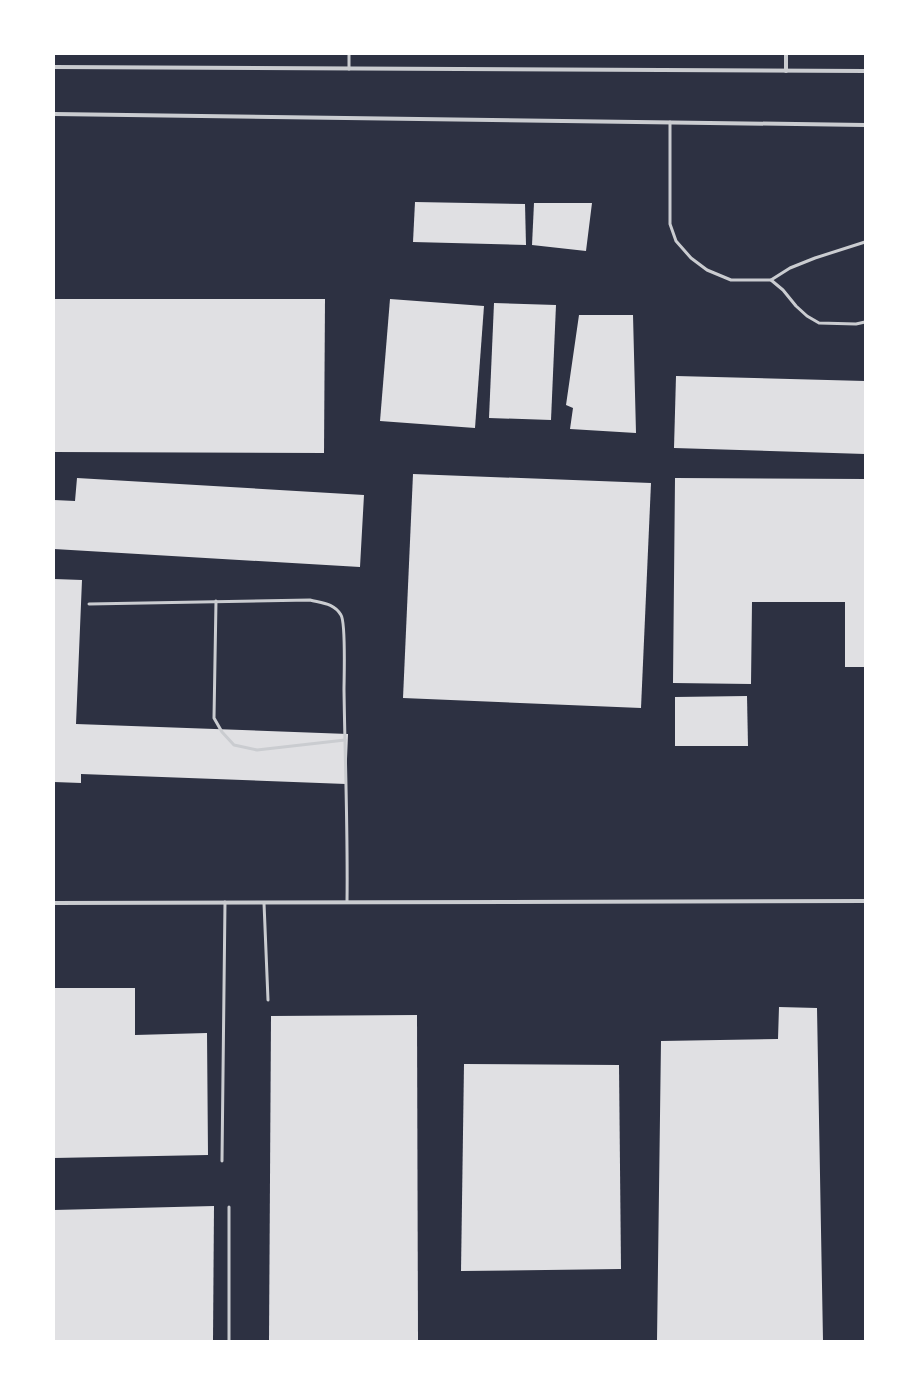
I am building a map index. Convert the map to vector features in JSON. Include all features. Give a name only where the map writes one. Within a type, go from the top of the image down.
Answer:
[{"type":"street","points":[[786,54],[786,71]]},
{"type":"street","points":[[54,68],[865,71]]},
{"type":"street","points":[[54,114],[865,125]]},
{"type":"street","points":[[54,902],[865,901]]},
{"type":"lane","points":[[348,69],[349,54]]},
{"type":"lane","points":[[670,122],[670,224],[676,242],[691,258],[707,270],[731,280],[771,280],[790,268],[815,258],[865,242]]},
{"type":"lane","points":[[771,280],[783,290],[796,306],[807,316],[819,323],[856,324],[865,322]]},
{"type":"lane","points":[[89,604],[310,600],[331,604],[342,616],[344,635],[348,841],[347,902]]},
{"type":"lane","points":[[216,601],[214,718],[222,732],[234,745],[257,750],[345,740]]},
{"type":"lane","points":[[222,1161],[225,902]]},
{"type":"lane","points":[[264,902],[268,1000]]},
{"type":"lane","points":[[229,1207],[229,1341]]},
{"type":"building","points":[[415,202],[525,204],[526,245],[413,242]]},
{"type":"building","points":[[534,203],[592,203],[586,251],[532,245]]},
{"type":"building","points":[[54,299],[325,299],[324,453],[54,452]]},
{"type":"building","points":[[390,299],[484,306],[475,428],[380,421]]},
{"type":"building","points":[[494,303],[556,305],[551,420],[489,418]]},
{"type":"building","points":[[579,315],[633,315],[636,433],[570,429],[573,408],[566,405]]},
{"type":"building","points":[[676,376],[865,381],[865,454],[674,448]]},
{"type":"building","points":[[413,474],[651,483],[641,708],[403,698]]},
{"type":"building","points":[[77,478],[364,495],[360,567],[54,549],[54,500],[75,501]]},
{"type":"building","points":[[675,478],[865,479],[865,667],[845,667],[845,602],[752,602],[751,684],[673,683]]},
{"type":"building","points":[[54,579],[82,580],[76,724],[348,734],[346,784],[81,774],[81,783],[54,782]]},
{"type":"building","points":[[747,696],[748,746],[675,746],[675,697]]},
{"type":"building","points":[[54,988],[135,988],[135,1035],[207,1033],[208,1155],[54,1158]]},
{"type":"building","points":[[779,1007],[817,1008],[823,1341],[657,1341],[661,1041],[778,1039]]},
{"type":"building","points":[[417,1015],[418,1341],[269,1341],[271,1016]]},
{"type":"building","points":[[464,1064],[619,1065],[621,1269],[461,1271]]},
{"type":"building","points":[[214,1206],[213,1341],[54,1341],[54,1210]]}]
